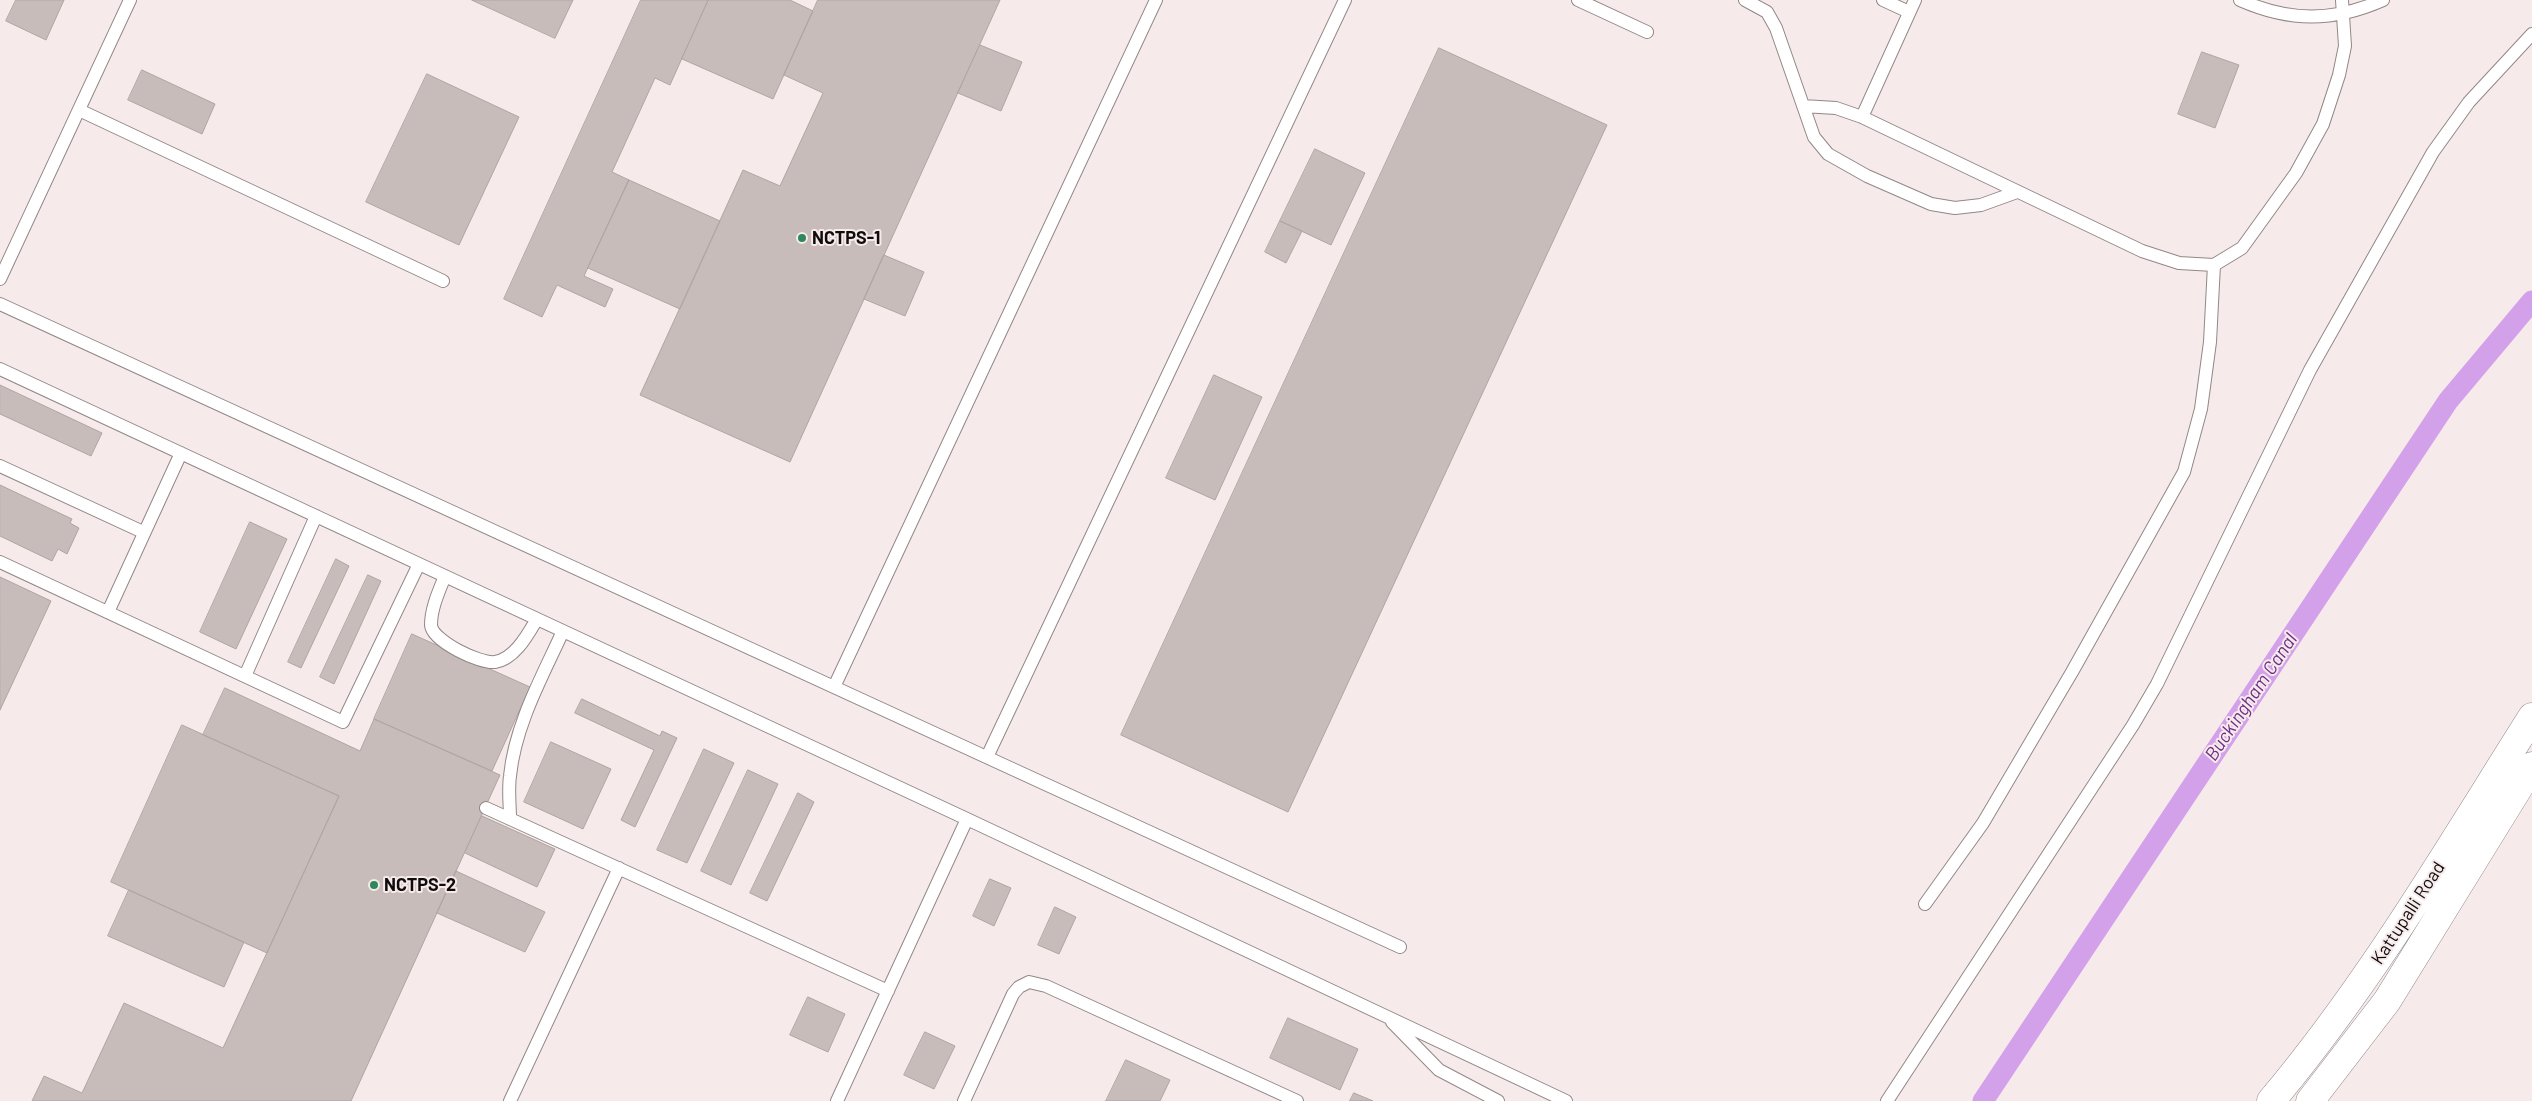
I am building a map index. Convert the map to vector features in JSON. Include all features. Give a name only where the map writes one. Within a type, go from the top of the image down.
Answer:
[{"type":"main road","name":"Kattupalli Road","points":[[2271,1101],[2336,1021],[2392,939],[2532,717]]},
{"type":"main road","name":"Kattupalli Road","points":[[2310,1101],[2386,1001],[2532,766]]},
{"type":"lane","points":[[0,279],[130,0]]},
{"type":"lane","points":[[834,687],[1156,0]]},
{"type":"lane","points":[[987,757],[1345,0]]},
{"type":"lane","points":[[1578,0],[1647,32]]},
{"type":"lane","points":[[1744,0],[1767,12],[1776,28],[1814,137],[1828,154],[1867,176],[1931,204],[1955,208],[1981,205],[2017,192]]},
{"type":"lane","points":[[1862,117],[1912,6],[1883,0]]},
{"type":"lane","points":[[2240,0],[2290,16],[2317,17],[2357,12],[2383,0]]},
{"type":"lane","points":[[1803,106],[1836,108],[1862,117],[2142,252],[2179,263],[2214,265],[2242,248],[2296,173],[2323,124],[2339,75],[2345,46],[2342,0]]},
{"type":"lane","points":[[1887,1101],[2133,725],[2157,684],[2310,370],[2433,152],[2469,102],[2532,34]]},
{"type":"lane","points":[[79,110],[443,281]]},
{"type":"lane","points":[[1925,904],[1983,823],[2072,672],[2184,472],[2201,410],[2210,342],[2214,265]]},
{"type":"lane","points":[[0,304],[1400,946]]},
{"type":"lane","points":[[0,369],[967,818],[1566,1101]]},
{"type":"lane","points":[[108,612],[181,453]]},
{"type":"lane","points":[[0,466],[144,532]]},
{"type":"lane","points":[[245,676],[316,516]]},
{"type":"lane","points":[[0,562],[343,722],[419,564]]},
{"type":"lane","points":[[445,576],[435,603],[431,626],[435,635],[444,643],[485,662],[496,662],[524,641],[537,619]]},
{"type":"lane","points":[[510,819],[510,776],[517,740],[527,711],[563,631]]},
{"type":"lane","points":[[486,808],[888,991]]},
{"type":"lane","points":[[837,1101],[967,818]]},
{"type":"lane","points":[[510,1101],[619,868]]},
{"type":"lane","points":[[964,1101],[1013,994],[1019,987],[1029,982],[1055,990],[1297,1101]]},
{"type":"lane","points":[[1387,1017],[1439,1070],[1498,1101]]},
{"type":"building","points":[[16,0],[64,0],[46,40],[6,21]]},
{"type":"building","points":[[472,0],[573,0],[555,38]]},
{"type":"building","points":[[641,0],[708,0],[670,85],[655,78],[612,172],[629,180],[584,276],[613,289],[605,307],[557,285],[542,317],[504,299]]},
{"type":"building","points":[[709,0],[790,0],[813,11],[773,99],[682,59]]},
{"type":"building","name":"NCTPS-1","points":[[818,0],[1000,0],[790,462],[640,395],[743,170],[780,186],[823,93],[784,75]]},
{"type":"building","points":[[980,45],[1022,62],[1001,111],[958,93]]},
{"type":"building","points":[[1439,48],[1607,125],[1288,812],[1121,735]]},
{"type":"building","points":[[2202,52],[2239,65],[2215,128],[2178,114]]},
{"type":"building","points":[[142,70],[215,104],[202,134],[128,100]]},
{"type":"building","points":[[427,74],[519,117],[459,245],[366,202]]},
{"type":"building","points":[[1315,149],[1365,173],[1331,245],[1280,221]]},
{"type":"building","points":[[629,180],[720,221],[680,309],[588,268]]},
{"type":"building","points":[[1280,221],[1302,231],[1286,263],[1265,252]]},
{"type":"building","points":[[884,255],[924,272],[905,316],[864,299]]},
{"type":"building","points":[[1214,375],[1262,397],[1215,500],[1166,478]]},
{"type":"building","points":[[0,385],[102,433],[91,456],[0,414]]},
{"type":"building","points":[[0,485],[72,519],[70,523],[79,528],[67,554],[58,549],[52,561],[0,536]]},
{"type":"building","points":[[250,522],[287,539],[236,649],[200,632]]},
{"type":"building","points":[[336,559],[349,566],[301,668],[288,662]]},
{"type":"building","points":[[368,575],[381,581],[334,684],[320,677]]},
{"type":"building","points":[[0,577],[51,601],[0,710]]},
{"type":"building","points":[[412,634],[530,687],[492,771],[374,719]]},
{"type":"building","name":"NCTPS-2","points":[[225,688],[360,751],[374,719],[500,775],[351,1101],[32,1101],[44,1076],[82,1093],[124,1003],[223,1048],[339,796],[203,735]]},
{"type":"building","points":[[582,699],[660,736],[662,731],[677,738],[635,827],[621,820],[654,750],[575,713]]},
{"type":"building","points":[[182,725],[339,796],[267,953],[111,882]]},
{"type":"building","points":[[551,742],[611,769],[583,829],[524,802]]},
{"type":"building","points":[[704,749],[734,763],[687,863],[657,850]]},
{"type":"building","points":[[748,770],[778,784],[731,885],[701,871]]},
{"type":"building","points":[[798,793],[814,802],[767,901],[750,893]]},
{"type":"building","points":[[482,816],[555,849],[537,887],[465,853]]},
{"type":"building","points":[[456,871],[545,912],[525,952],[437,913]]},
{"type":"building","points":[[990,879],[1011,888],[994,926],[973,916]]},
{"type":"building","points":[[129,890],[244,942],[224,987],[108,936]]},
{"type":"building","points":[[1055,907],[1076,917],[1059,954],[1038,945]]},
{"type":"building","points":[[808,997],[845,1014],[828,1052],[790,1035]]},
{"type":"building","points":[[1288,1018],[1358,1049],[1340,1090],[1270,1058]]},
{"type":"building","points":[[925,1032],[955,1046],[934,1089],[904,1075]]},
{"type":"building","points":[[1126,1060],[1170,1080],[1160,1101],[1106,1101]]},
{"type":"building","points":[[1354,1093],[1373,1101],[1350,1101]]},
{"type":"waterway","name":"Buckingham Canal","points":[[1983,1101],[2448,401],[2532,301]]},
{"type":"place","name":"NCTPS-1","points":[[802,238]]},
{"type":"place","name":"NCTPS-2","points":[[374,885]]}]
